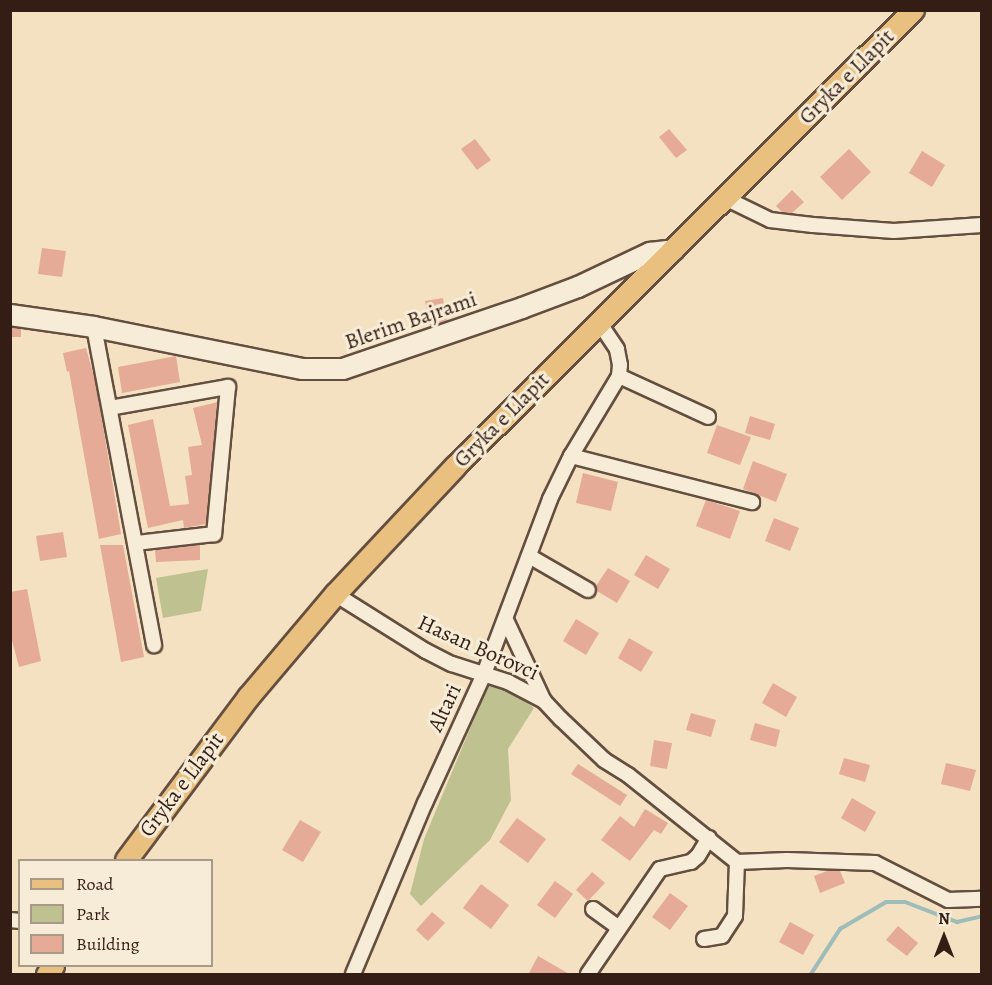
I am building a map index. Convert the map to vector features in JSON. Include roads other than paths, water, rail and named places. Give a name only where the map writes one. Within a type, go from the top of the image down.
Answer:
[{"type":"main road","name":"Gryka e Llapit","points":[[127,859],[248,697],[335,594],[455,466],[727,198],[913,10]]},
{"type":"street","points":[[727,198],[770,220],[813,225],[894,231],[981,225]]},
{"type":"street","name":"Blerim Bajrami","points":[[10,315],[94,327],[303,369],[343,369],[578,287],[650,253],[674,250]]},
{"type":"street","points":[[599,322],[617,349],[620,365],[619,376],[708,417]]},
{"type":"street","points":[[94,327],[154,645]]},
{"type":"street","name":"Altari","points":[[353,975],[425,803],[484,674],[550,500],[571,456],[619,376]]},
{"type":"street","points":[[110,408],[228,387],[214,534],[136,543]]},
{"type":"street","points":[[571,456],[752,502]]},
{"type":"street","points":[[529,556],[588,590]]},
{"type":"street","name":"Hasan Borovci","points":[[335,594],[426,651],[508,681],[544,701],[604,760],[709,838],[737,862]]},
{"type":"street","name":"Hasan Borovci","points":[[506,620],[544,701]]},
{"type":"street","points":[[588,975],[660,869],[665,866],[691,862],[698,856],[709,838]]},
{"type":"street","points":[[704,939],[722,936],[735,916],[737,862],[787,860],[875,863],[948,900],[981,900]]},
{"type":"street","points":[[593,909],[619,928]]},
{"type":"waterway","points":[[811,974],[840,929],[886,902],[905,902],[957,922],[982,916]]}]
